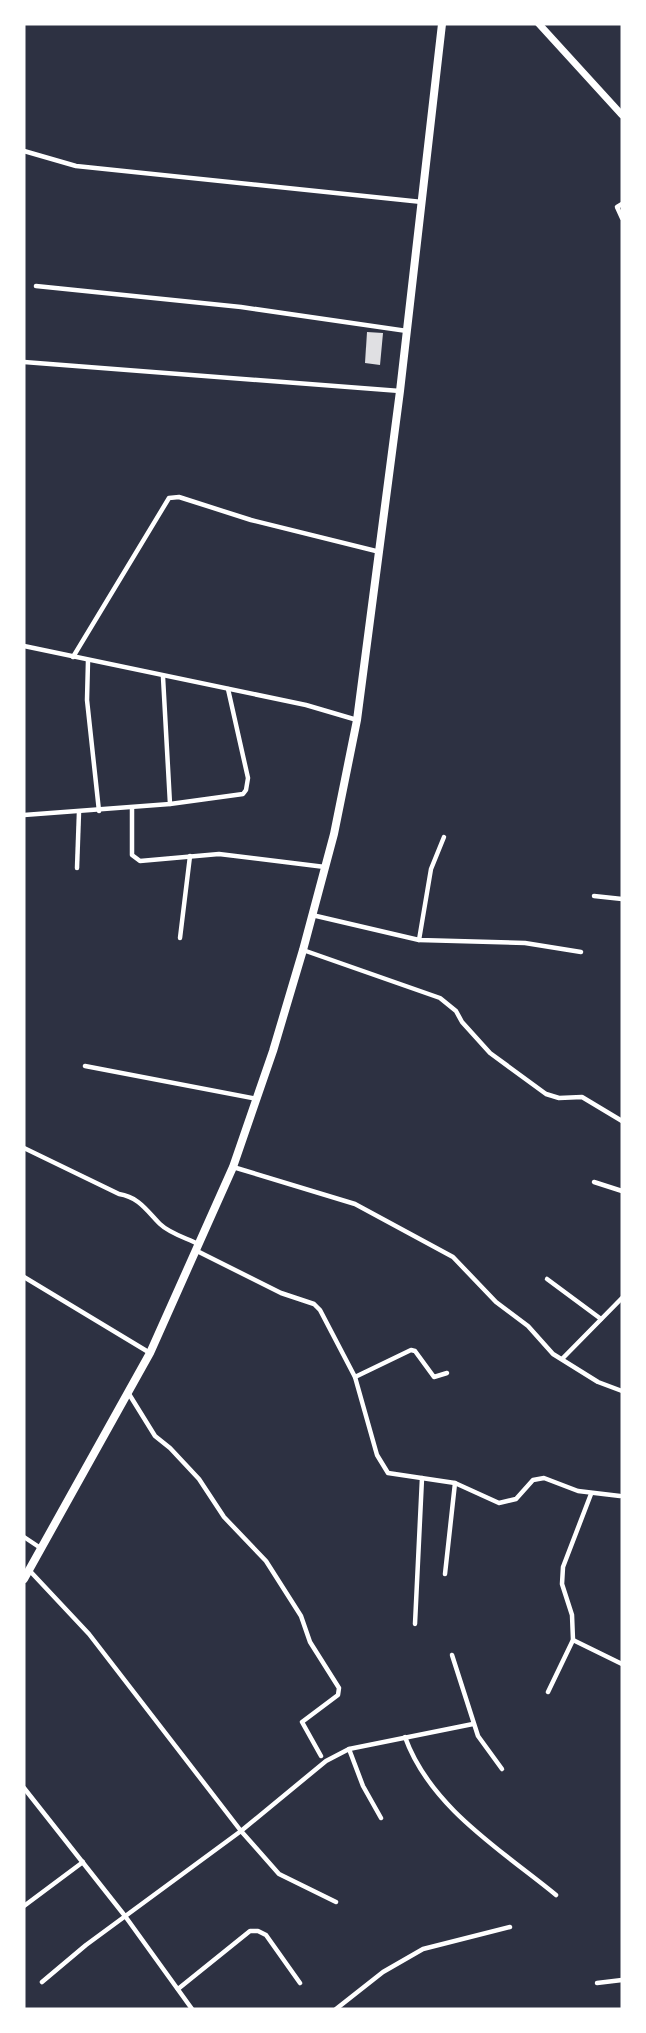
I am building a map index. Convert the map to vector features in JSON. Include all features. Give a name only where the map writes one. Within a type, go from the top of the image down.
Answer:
[{"type":"highway","points":[[26,1575],[150,1353],[233,1167],[257,1099],[303,950],[325,867],[357,720],[400,391],[442,24]]},
{"type":"main road","points":[[539,24],[622,115]]},
{"type":"street","points":[[24,151],[76,166],[422,202]]},
{"type":"street","points":[[622,204],[617,207],[622,218]]},
{"type":"street","points":[[36,286],[242,307],[407,331]]},
{"type":"street","points":[[24,362],[400,391]]},
{"type":"street","points":[[73,657],[169,498],[179,497],[251,520],[380,552]]},
{"type":"street","points":[[24,646],[306,705],[357,720]]},
{"type":"street","points":[[88,661],[87,700],[99,811]]},
{"type":"street","points":[[164,677],[170,804]]},
{"type":"street","points":[[24,815],[132,808],[243,794],[248,778],[228,689]]},
{"type":"street","points":[[132,808],[132,855],[141,861],[219,854],[325,867]]},
{"type":"street","points":[[77,868],[79,812]]},
{"type":"street","points":[[419,940],[432,869],[444,837]]},
{"type":"street","points":[[180,938],[189,856]]},
{"type":"street","points":[[594,896],[622,899]]},
{"type":"street","points":[[312,915],[419,940],[525,943],[581,952]]},
{"type":"street","points":[[303,950],[440,998],[456,1011],[462,1022],[490,1053],[546,1094],[559,1098],[582,1097],[622,1121]]},
{"type":"street","points":[[85,1066],[257,1099]]},
{"type":"street","points":[[24,1148],[119,1194],[132,1197],[151,1211],[160,1224],[197,1247],[281,1293],[314,1304],[326,1318],[355,1377],[383,1467],[388,1473],[455,1483],[499,1503],[507,1503],[516,1499],[528,1484],[538,1479],[591,1494],[621,1496]]},
{"type":"street","points":[[233,1167],[355,1204],[453,1257],[496,1302],[520,1319],[553,1354],[598,1382],[622,1390]]},
{"type":"street","points":[[594,1182],[622,1191]]},
{"type":"street","points":[[24,1277],[150,1353]]},
{"type":"street","points":[[547,1278],[601,1319]]},
{"type":"street","points":[[562,1359],[622,1298]]},
{"type":"street","points":[[355,1377],[411,1350],[434,1377],[447,1373]]},
{"type":"street","points":[[128,1394],[155,1437],[170,1448],[199,1479],[224,1517],[266,1561],[301,1616],[310,1642],[339,1688],[338,1695],[302,1722],[321,1756]]},
{"type":"street","points":[[415,1624],[416,1564],[422,1478]]},
{"type":"street","points":[[445,1574],[455,1483]]},
{"type":"street","points":[[549,1692],[573,1640],[572,1615],[562,1584],[563,1567],[591,1494]]},
{"type":"street","points":[[24,1537],[42,1549]]},
{"type":"street","points":[[26,1575],[89,1634],[241,1831],[279,1874],[336,1902]]},
{"type":"street","points":[[573,1640],[622,1664]]},
{"type":"street","points":[[452,1654],[478,1736],[502,1769]]},
{"type":"street","points":[[42,1982],[125,1916],[241,1831],[326,1761],[349,1749],[473,1724]]},
{"type":"street","points":[[405,1737],[412,1757],[425,1776],[465,1822],[556,1895]]},
{"type":"street","points":[[349,1749],[363,1786],[381,1818]]},
{"type":"street","points":[[24,1788],[125,1916],[192,2009]]},
{"type":"street","points":[[24,1906],[83,1862]]},
{"type":"street","points":[[336,2009],[383,1972],[423,1949],[510,1927]]},
{"type":"street","points":[[178,1989],[250,1932],[258,1931],[266,1935],[300,1983]]},
{"type":"street","points":[[597,1983],[622,1980]]},
{"type":"building","points":[[367,332],[383,333],[380,365],[365,363]]}]
